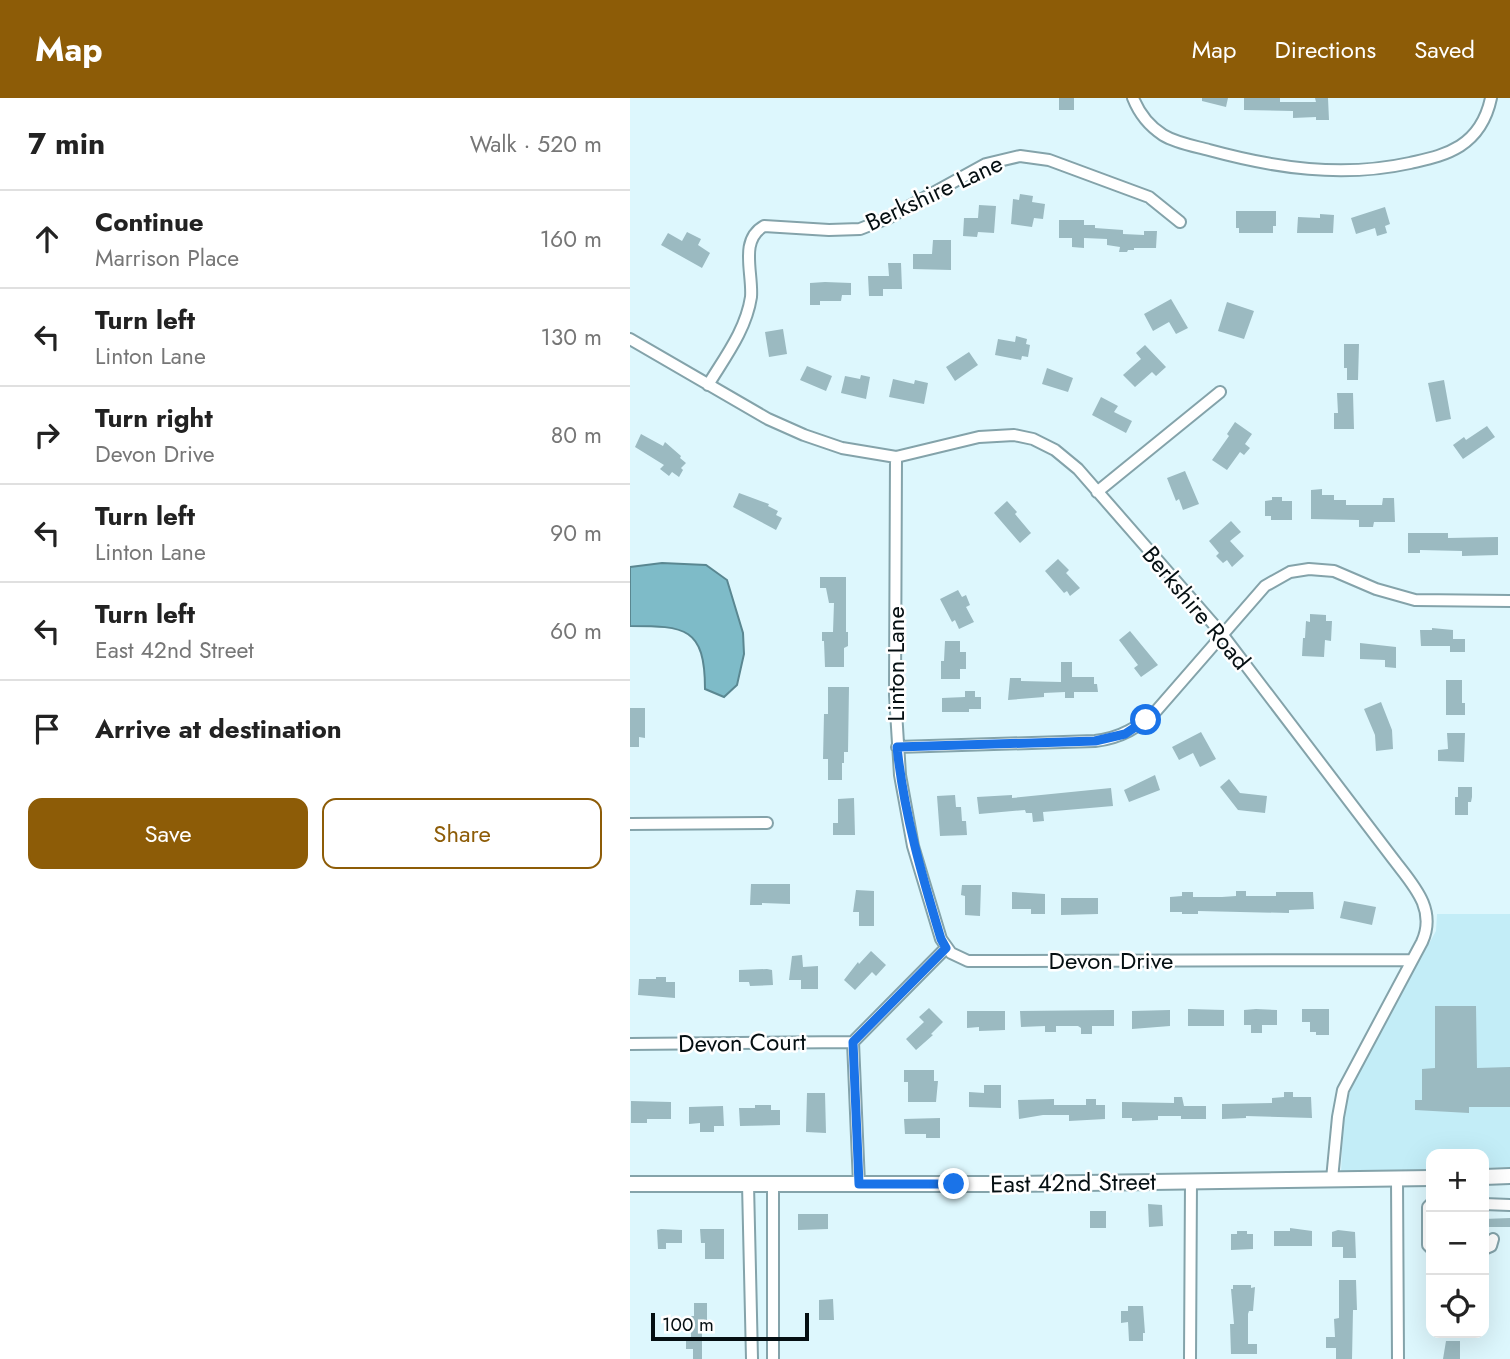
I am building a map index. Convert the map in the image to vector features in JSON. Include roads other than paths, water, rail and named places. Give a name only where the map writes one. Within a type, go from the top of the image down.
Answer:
[{"type":"street","points":[[1133,98],[1151,126],[1180,142],[1243,160],[1280,166],[1349,170],[1403,164],[1446,154],[1462,145],[1479,128],[1491,98]]},
{"type":"street","name":"Berkshire Lane","points":[[708,385],[746,318],[751,293],[749,243],[753,234],[764,226],[860,229],[888,218],[986,163],[1020,156],[1049,160],[1149,197],[1180,222]]},
{"type":"street","name":"Berkshire Road","points":[[630,339],[768,419],[842,448],[896,457],[994,435],[1024,437],[1055,450],[1078,469],[1222,634],[1422,899],[1427,913],[1427,929],[1347,1081],[1338,1117],[1332,1179]]},
{"type":"street","points":[[1097,492],[1220,392]]},
{"type":"street","name":"Linton Lane","points":[[896,457],[897,747],[912,838],[941,939],[946,948]]},
{"type":"street","points":[[897,747],[1095,741],[1115,738],[1150,717],[1272,581],[1290,572],[1309,569],[1334,571],[1376,589],[1415,600],[1510,601]]},
{"type":"street","points":[[630,824],[767,823]]},
{"type":"street","points":[[859,1184],[853,1042],[946,948]]},
{"type":"street","name":"Devon Drive","points":[[946,948],[968,961],[1412,960]]},
{"type":"street","name":"Devon Court","points":[[630,1044],[853,1042]]},
{"type":"street","points":[[1489,1177],[1510,1176]]},
{"type":"street","points":[[1397,1178],[1398,1359]]},
{"type":"street","name":"East 42nd Street","points":[[630,1184],[1426,1178]]},
{"type":"street","points":[[1190,1359],[1191,1181]]},
{"type":"street","points":[[748,1184],[752,1359]]},
{"type":"street","points":[[773,1184],[773,1359]]},
{"type":"street","points":[[1489,1204],[1510,1205]]},
{"type":"street","points":[[1489,1247],[1493,1239]]}]
